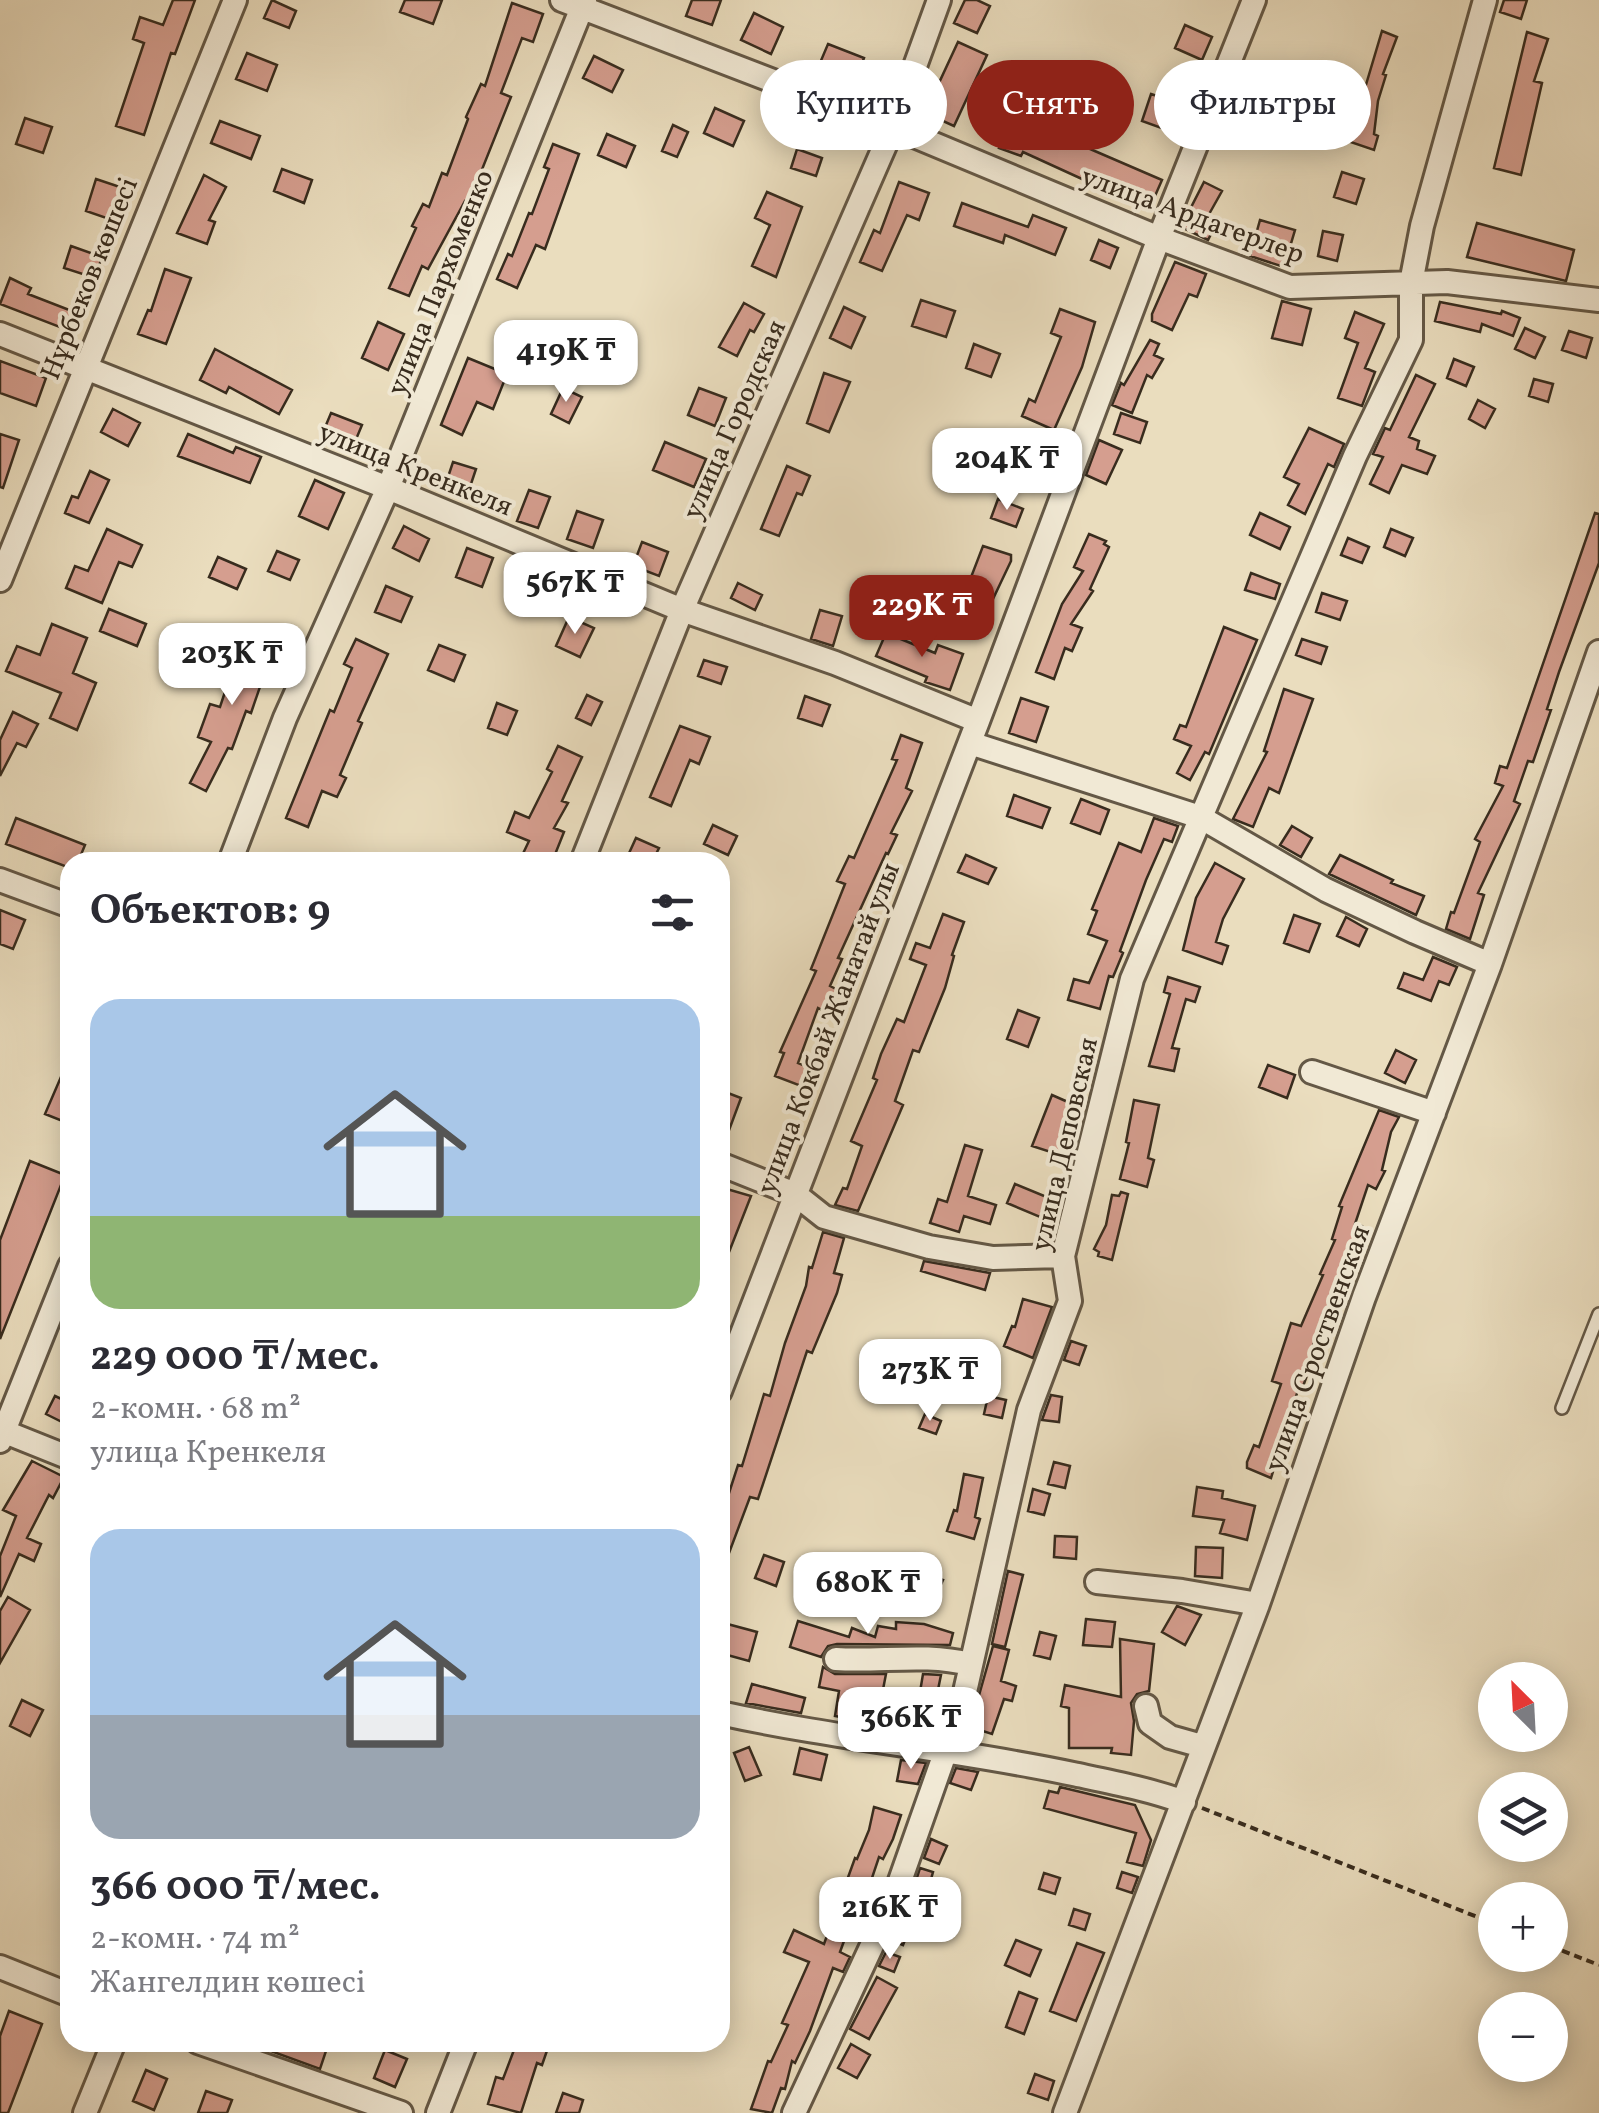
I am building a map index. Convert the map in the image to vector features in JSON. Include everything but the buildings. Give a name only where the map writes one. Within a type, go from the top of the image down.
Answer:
[{"type":"street","name":"Нұрбеков көшесі","points":[[0,580],[235,0]]},
{"type":"street","name":"улица Городская","points":[[917,60],[939,0]]},
{"type":"street","name":"улица Кокбай Жанатай улы","points":[[730,1365],[1159,238],[1254,0]]},
{"type":"street","name":"улица Деповская","points":[[794,2113],[894,1898],[962,1705],[1029,1410],[1070,1301],[1063,1256],[1132,979],[1355,456],[1411,340],[1411,282],[1422,226],[1485,0]]},
{"type":"street","name":"улица Ардагерлер","points":[[576,3],[760,75]]},
{"type":"street","name":"улица Пархоменко","points":[[234,852],[285,718],[388,488],[576,3]]},
{"type":"street","name":"улица Городская","points":[[586,852],[682,610],[883,150]]},
{"type":"street","name":"улица Ардагерлер","points":[[947,150],[1159,238],[1290,287],[1462,284],[1599,300]]},
{"type":"street","name":"улица Кренкеля","points":[[0,334],[682,610],[836,663],[974,732]]},
{"type":"street","name":"улица Сроственская","points":[[1065,2113],[1193,1805],[1202,1746],[1258,1604],[1364,1297],[1490,964],[1599,652]]},
{"type":"street","points":[[974,732],[1096,782],[1200,818],[1326,890],[1490,964]]},
{"type":"street","points":[[0,880],[60,902]]},
{"type":"street","points":[[1312,1072],[1434,1113]]},
{"type":"street","points":[[730,1168],[795,1194],[824,1218],[929,1247],[993,1258],[1063,1256]]},
{"type":"street","points":[[60,1290],[1,1434],[60,1455]]},
{"type":"street","points":[[1097,1582],[1182,1590],[1258,1604]]},
{"type":"street","points":[[836,1659],[880,1662],[942,1657],[969,1664]]},
{"type":"street","points":[[1146,1706],[1150,1723],[1170,1737],[1202,1746]]},
{"type":"street","points":[[730,1715],[839,1736],[998,1758],[1126,1785],[1193,1805]]},
{"type":"street","points":[[0,1968],[60,1991]]},
{"type":"street","points":[[85,2113],[110,2052]]},
{"type":"street","points":[[227,2052],[401,2113]]},
{"type":"street","points":[[438,2113],[462,2052]]},
{"type":"lane","points":[[1562,1408],[1599,1314]]},
{"type":"path","points":[[1193,1805],[1478,1917]]},
{"type":"path","points":[[1568,1953],[1599,1965]]}]
